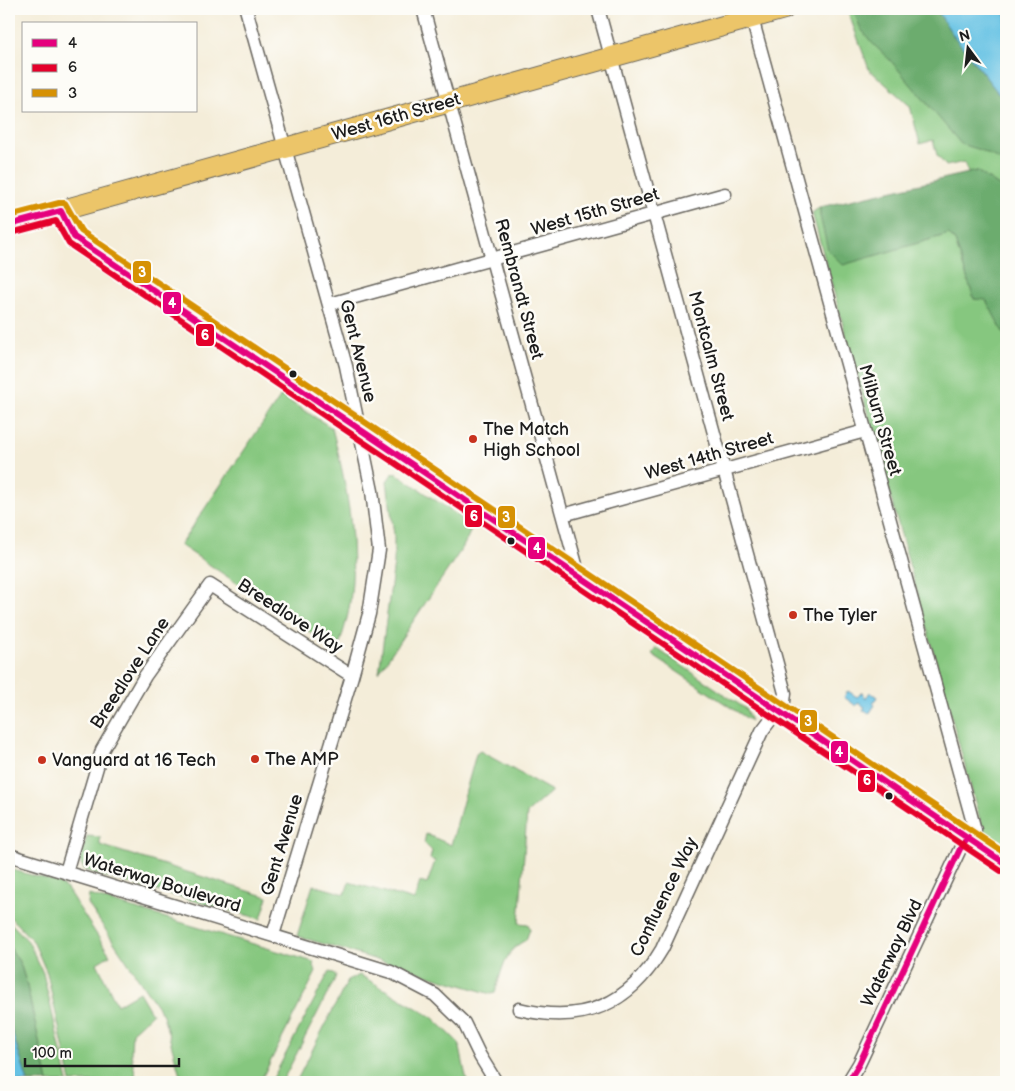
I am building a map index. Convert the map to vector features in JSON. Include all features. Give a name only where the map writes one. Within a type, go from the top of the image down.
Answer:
[{"type":"main road","name":"West 16th Street","points":[[9,225],[611,56],[751,13],[784,9]]},
{"type":"main road","points":[[61,210],[74,237],[1006,864]]},
{"type":"street","name":"Gent Avenue","points":[[246,9],[346,366],[376,514],[379,550],[369,614],[352,676],[273,935]]},
{"type":"street","name":"Rembrandt Street","points":[[423,9],[580,578]]},
{"type":"street","name":"Montcalm Street","points":[[598,9],[785,693],[784,702],[778,711]]},
{"type":"street","name":"Milburn Street","points":[[751,13],[975,830],[968,838]]},
{"type":"street","name":"West 15th Street","points":[[330,304],[725,194]]},
{"type":"street","name":"West 14th Street","points":[[563,515],[865,431]]},
{"type":"street","name":"Breedlove Way","points":[[210,585],[352,676]]},
{"type":"street","name":"Breedlove Lane","points":[[66,872],[102,750],[145,676],[210,585]]},
{"type":"street","name":"Confluence Way","points":[[519,1009],[546,1016],[559,1016],[597,1009],[630,990],[644,977],[662,949],[762,730],[778,711]]},
{"type":"street","name":"Waterway Blvd","points":[[848,1082],[859,1064],[960,849],[968,838]]},
{"type":"street","name":"Waterway Boulevard","points":[[9,855],[392,972],[435,995],[464,1023],[480,1056],[496,1082]]},
{"type":"green space","points":[[847,9],[1006,9],[1006,191],[977,171],[968,173],[964,162],[946,166],[937,155],[933,140],[920,144],[910,106],[870,72]]},
{"type":"green space","points":[[853,9],[936,9],[953,35],[1006,103],[1006,163],[981,150],[961,144],[891,61],[872,43],[861,29]]},
{"type":"green space","points":[[977,171],[1006,191],[1006,338],[986,300],[974,299],[955,241],[949,234],[843,265],[828,250],[820,216],[820,207]]},
{"type":"green space","points":[[820,207],[820,216],[843,264],[949,234],[955,241],[974,299],[986,299],[1006,338],[1006,853],[987,840],[983,831],[812,213]]},
{"type":"green space","points":[[281,396],[332,428],[342,471],[350,514],[353,558],[349,608],[338,651],[180,545]]},
{"type":"green space","points":[[396,473],[473,526],[463,547],[379,672],[394,563],[394,535],[387,481],[392,474]]},
{"type":"green space","points":[[656,648],[746,709],[751,721],[652,655]]},
{"type":"green space","points":[[480,751],[552,791],[527,813],[519,923],[528,924],[530,929],[526,940],[519,944],[508,956],[495,993],[491,994],[297,936],[313,885],[345,894],[349,882],[414,900],[420,882],[427,884],[435,861],[430,859],[432,851],[424,843],[426,834],[451,845],[476,754]]},
{"type":"green space","points":[[87,836],[100,837],[100,845],[268,897],[261,919],[98,875],[84,869],[79,860]]},
{"type":"green space","points":[[9,869],[57,882],[67,889],[110,955],[97,963],[117,1005],[139,992],[152,1014],[132,1032],[131,1054],[137,1082],[71,1082],[47,973],[33,941],[9,916]]},
{"type":"green space","points":[[89,895],[314,962],[313,966],[316,972],[260,1082],[182,1082],[163,1015],[88,904]]},
{"type":"green space","points":[[9,921],[28,941],[43,973],[68,1082],[48,1082],[26,982],[20,963],[9,946]]},
{"type":"green space","points":[[9,946],[20,963],[26,982],[48,1082],[28,1082],[9,1022]]},
{"type":"green space","points":[[329,972],[334,973],[336,977],[282,1082],[271,1082]]},
{"type":"green space","points":[[360,975],[432,1017],[459,1043],[467,1082],[296,1082],[348,980]]},
{"type":"water","points":[[936,9],[1006,9],[1006,103],[953,35]]},
{"type":"water","points":[[848,691],[857,697],[862,692],[866,698],[870,692],[877,697],[873,703],[875,705],[869,714],[863,710],[865,707],[858,703],[856,706],[844,697]]},
{"type":"water","points":[[9,1022],[28,1082],[9,1082]]},
{"type":"transit line","name":"3","points":[[9,216],[65,203],[81,231],[1006,854]]},
{"type":"transit line","name":"4","points":[[9,225],[61,211],[74,237],[1006,864]]},
{"type":"transit line","name":"6","points":[[11,233],[56,221],[69,244],[1001,871]]},
{"type":"transit line","name":"4","points":[[848,1082],[859,1064],[960,849],[968,838]]},
{"type":"place","name":"The Match High School","points":[[473,439]]},
{"type":"place","name":"The Tyler","points":[[793,615]]},
{"type":"place","name":"The AMP","points":[[255,759]]},
{"type":"place","name":"Vanguard at 16 Tech","points":[[42,760]]}]
